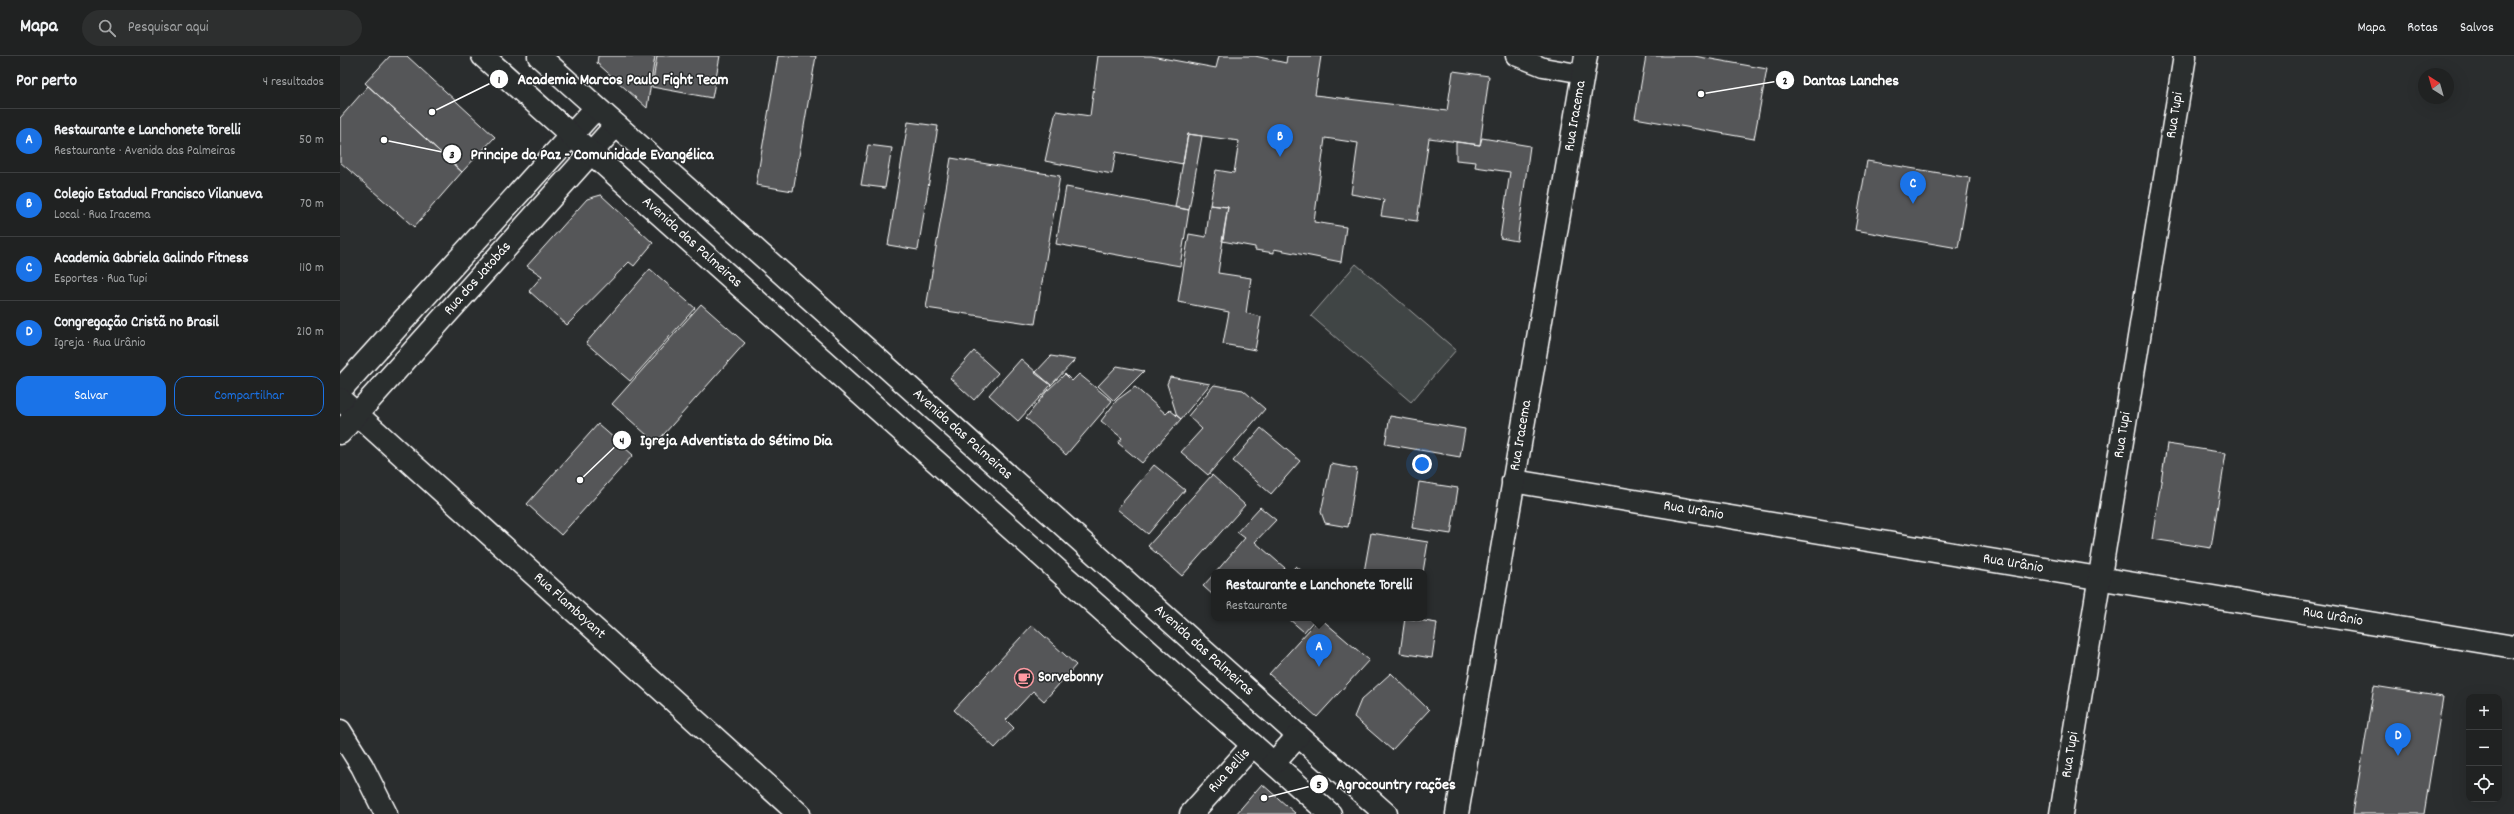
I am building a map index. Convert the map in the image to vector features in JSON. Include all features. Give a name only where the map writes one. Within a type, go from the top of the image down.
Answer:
[{"type":"street","name":"Avenida das Palmeiras","points":[[483,56],[1330,814]]},
{"type":"street","name":"Avenida das Palmeiras","points":[[539,56],[1386,814]]},
{"type":"street","name":"Rua Tupi","points":[[2061,814],[2185,56]]},
{"type":"street","name":"Rua Iracema","points":[[1457,814],[1584,65]]},
{"type":"street","name":"Rua dos Jatobás","points":[[340,390],[596,108]]},
{"type":"street","name":"Rua dos Jatobás","points":[[340,434],[616,125]]},
{"type":"street","name":"Rua Flamboyant","points":[[340,399],[799,814]]},
{"type":"street","name":"Rua Urânio","points":[[1513,481],[2100,577],[2514,647]]},
{"type":"street","points":[[340,731],[362,766],[386,814]]},
{"type":"street","points":[[1274,763],[1298,736]]},
{"type":"street","name":"Rua Bellis","points":[[1191,814],[1253,745]]},
{"type":"lane","points":[[1515,56],[1543,67],[1584,65]]},
{"type":"shaded area","points":[[1356,264],[1456,350],[1411,402],[1311,316]]},
{"type":"building","points":[[390,56],[407,56],[495,137],[462,172],[365,83]]},
{"type":"building","points":[[598,56],[655,56],[647,108],[597,63]]},
{"type":"building","points":[[657,56],[720,56],[712,98],[652,87]]},
{"type":"building","points":[[778,56],[816,56],[793,191],[756,185]]},
{"type":"building","points":[[1098,56],[1151,56],[1216,68],[1219,56],[1255,56],[1286,63],[1287,56],[1321,56],[1315,95],[1447,111],[1453,71],[1489,76],[1480,145],[1429,138],[1417,221],[1381,216],[1384,200],[1351,194],[1358,143],[1325,138],[1314,222],[1346,227],[1341,262],[1274,249],[1274,253],[1255,250],[1255,247],[1222,241],[1228,207],[1210,205],[1216,170],[1234,173],[1239,141],[1188,134],[1183,164],[1116,152],[1112,174],[1045,161],[1056,111],[1090,116]]},
{"type":"building","points":[[1646,56],[1694,56],[1767,69],[1754,139],[1635,118]]},
{"type":"building","points":[[368,86],[462,172],[414,227],[340,162],[340,118]]},
{"type":"building","points":[[908,122],[938,126],[918,250],[888,245]]},
{"type":"building","points":[[1188,134],[1202,136],[1189,210],[1175,207]]},
{"type":"building","points":[[1482,138],[1530,146],[1517,241],[1500,238],[1510,172],[1475,167],[1476,162],[1456,160],[1456,142],[1480,145]]},
{"type":"building","points":[[868,145],[892,148],[885,188],[861,185]]},
{"type":"building","points":[[951,158],[1060,176],[1035,324],[926,308]]},
{"type":"building","points":[[1867,161],[1970,178],[1958,248],[1855,230]]},
{"type":"building","points":[[1066,187],[1189,210],[1180,266],[1056,244]]},
{"type":"building","points":[[601,195],[653,243],[634,266],[629,262],[567,325],[529,291],[542,276],[527,266],[587,199]]},
{"type":"building","points":[[1210,205],[1228,207],[1218,273],[1251,278],[1246,313],[1261,317],[1255,350],[1223,344],[1229,312],[1178,302],[1189,234],[1206,237]]},
{"type":"building","points":[[650,269],[695,308],[630,381],[586,343]]},
{"type":"building","points":[[701,304],[745,343],[656,443],[612,404]]},
{"type":"building","points":[[974,351],[998,373],[974,400],[950,378]]},
{"type":"building","points":[[1051,356],[1075,360],[1051,385],[1035,373]]},
{"type":"building","points":[[1021,359],[1051,385],[1018,421],[989,395]]},
{"type":"building","points":[[1117,366],[1144,371],[1114,401],[1098,386]]},
{"type":"building","points":[[1065,374],[1072,381],[1079,374],[1112,401],[1066,455],[1026,418],[1046,392]]},
{"type":"building","points":[[1170,377],[1210,384],[1181,419],[1177,416],[1167,384]]},
{"type":"building","points":[[1214,385],[1243,390],[1265,409],[1208,475],[1181,452],[1202,429],[1188,416]]},
{"type":"building","points":[[1135,387],[1166,414],[1170,410],[1181,419],[1142,463],[1118,443],[1122,438],[1101,421],[1117,400]]},
{"type":"building","points":[[1390,416],[1465,429],[1460,457],[1385,444]]},
{"type":"building","points":[[598,424],[633,455],[561,535],[527,504]]},
{"type":"building","points":[[1261,428],[1300,461],[1271,494],[1233,461]]},
{"type":"building","points":[[2167,444],[2226,453],[2211,548],[2152,539]]},
{"type":"building","points":[[1331,464],[1357,469],[1348,527],[1325,523],[1321,512]]},
{"type":"building","points":[[1154,465],[1185,490],[1148,534],[1117,509]]},
{"type":"building","points":[[1212,475],[1245,505],[1182,576],[1148,546]]},
{"type":"building","points":[[1419,482],[1458,488],[1451,534],[1412,528]]},
{"type":"building","points":[[1260,507],[1276,520],[1255,542],[1285,568],[1219,569],[1245,538],[1237,532]]},
{"type":"building","points":[[1371,533],[1428,542],[1424,569],[1365,569]]},
{"type":"building","points":[[1211,577],[1211,593],[1203,586]]},
{"type":"building","points":[[1291,621],[1313,621],[1304,632]]},
{"type":"building","points":[[1317,621],[1324,621],[1369,660],[1317,717],[1269,674]]},
{"type":"building","points":[[1405,621],[1424,621],[1437,623],[1432,658],[1400,653]]},
{"type":"building","name":"Sorvebonny","points":[[1032,625],[1076,665],[1044,701],[1033,691],[1006,720],[1014,728],[995,748],[954,710]]},
{"type":"building","points":[[1391,673],[1429,710],[1392,750],[1354,717],[1361,700]]},
{"type":"building","points":[[2374,686],[2443,697],[2424,814],[2353,814]]},
{"type":"building","points":[[1262,784],[1295,813],[1236,814]]},
{"type":"place","name":"Dantas Lanches","points":[[1701,94]]},
{"type":"place","name":"Academia Marcos Paulo Fight Team","points":[[432,112]]},
{"type":"place","name":"Principe da Paz - Comunidade Evangélica","points":[[384,140]]},
{"type":"place","name":"Colegio Estadual Francisco Vilanueva","points":[[1280,157]]},
{"type":"place","name":"Academia Gabriela Galindo Fitness","points":[[1913,204]]},
{"type":"place","name":"Igreja Adventista do Sétimo Dia","points":[[580,480]]},
{"type":"place","name":"Restaurante e Lanchonete Torelli","points":[[1319,667]]},
{"type":"place","name":"Sorvebonny","points":[[1024,678]]},
{"type":"place","name":"Congregação Cristã no Brasil","points":[[2398,756]]},
{"type":"place","name":"Agrocountry rações","points":[[1264,798]]}]
